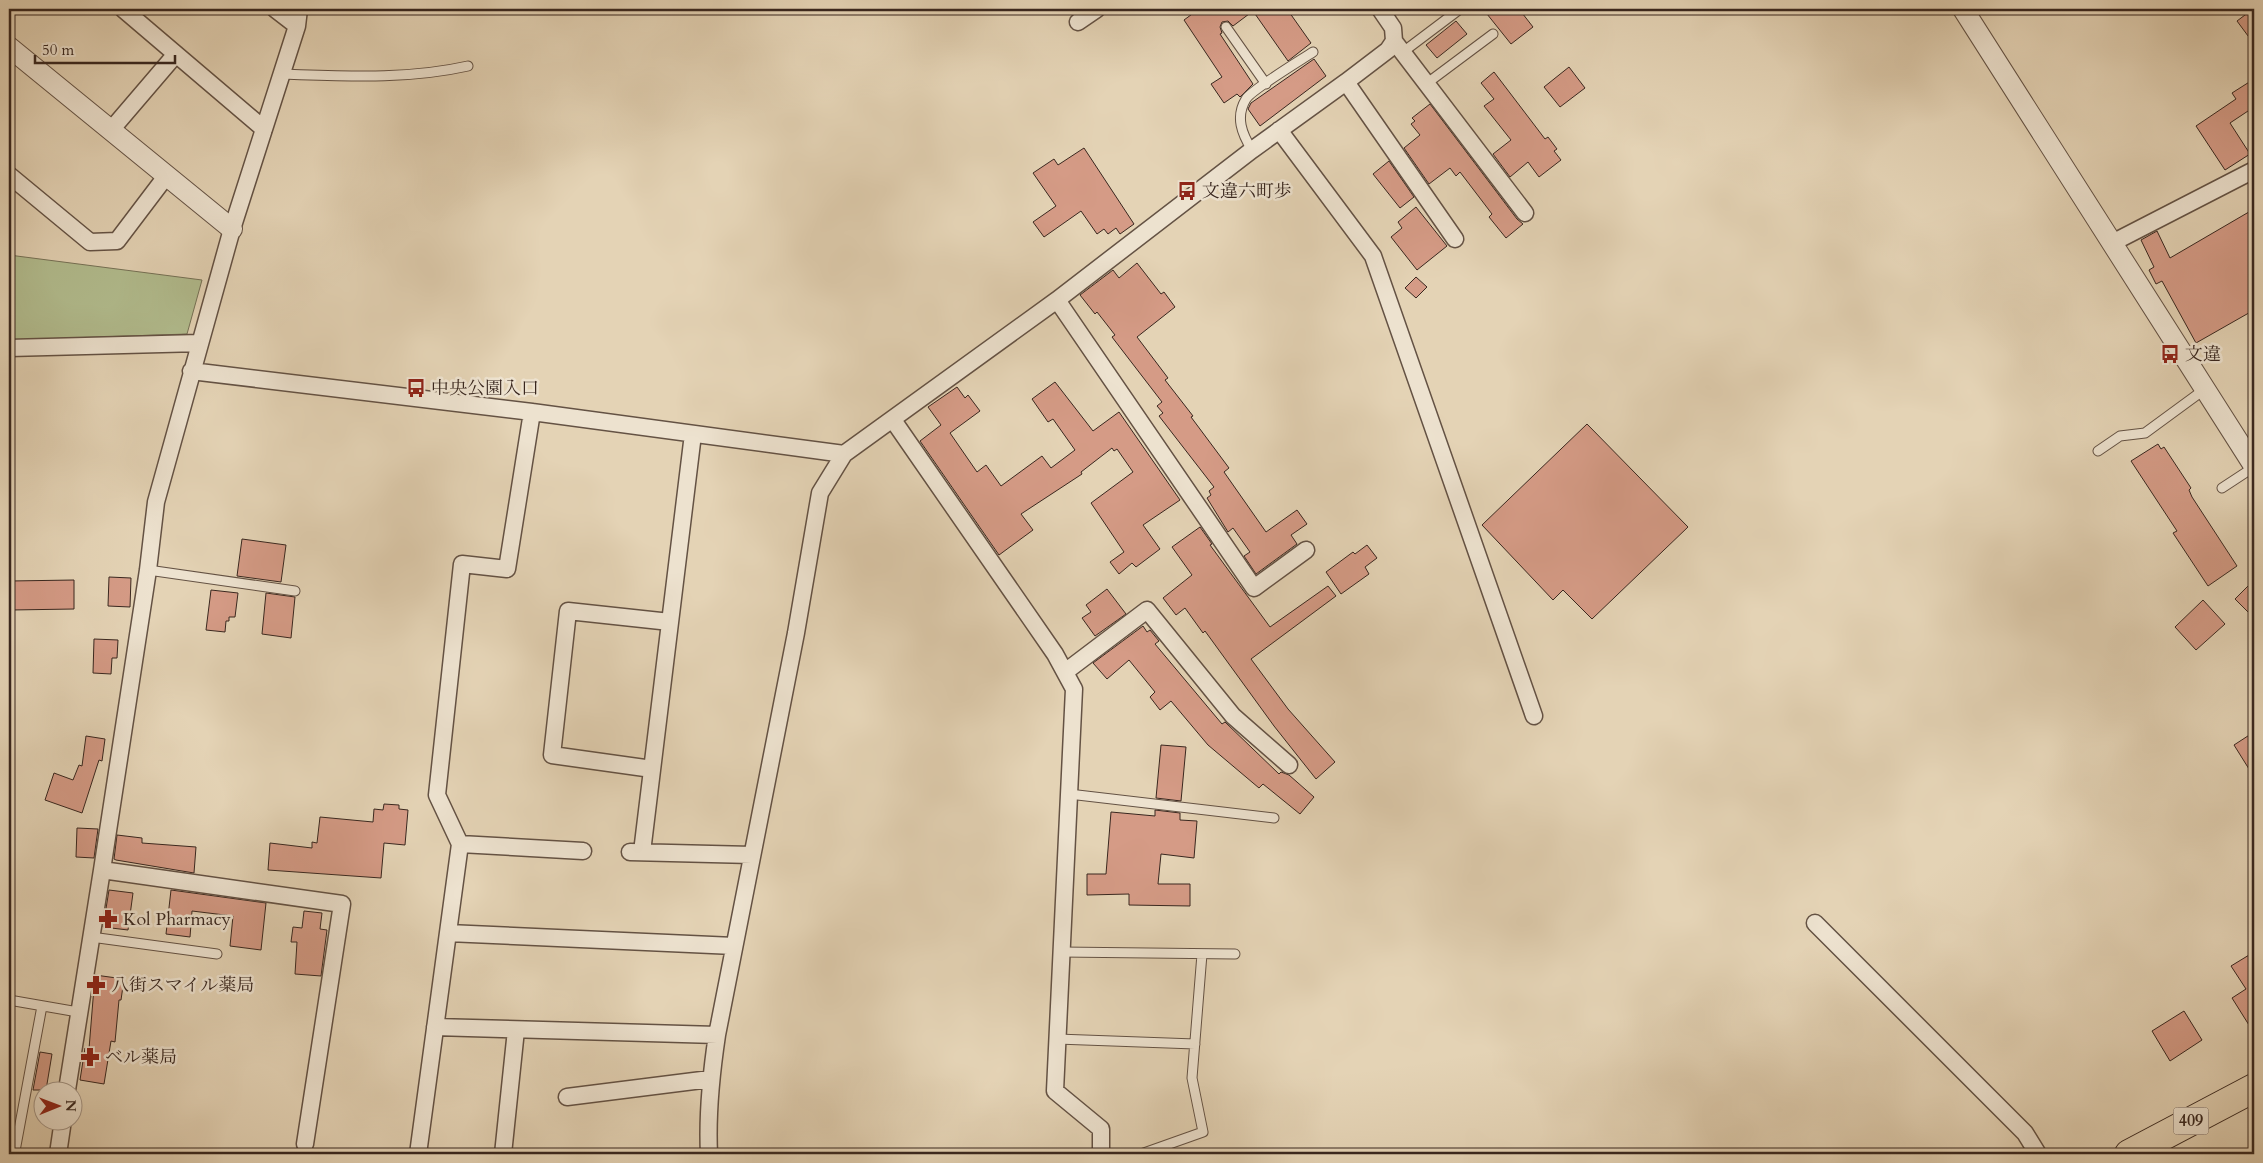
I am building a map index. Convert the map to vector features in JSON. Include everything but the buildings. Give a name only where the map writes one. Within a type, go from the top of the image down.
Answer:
[{"type":"highway","name":"409","points":[[2128,1154],[2254,1088]]},
{"type":"street","points":[[123,9],[264,129]]},
{"type":"street","points":[[275,9],[297,26]]},
{"type":"street","points":[[68,1080],[148,570],[156,502],[232,229],[297,26],[299,9]]},
{"type":"street","points":[[1078,22],[1097,9]]},
{"type":"street","points":[[1380,9],[1393,28],[1398,46],[1525,213]]},
{"type":"street","points":[[1963,9],[2254,467]]},
{"type":"street","points":[[709,1154],[710,1079],[717,1035],[796,633],[820,493],[844,454],[1058,300],[1279,130],[1388,50],[1398,46]]},
{"type":"street","points":[[9,47],[232,229]]},
{"type":"street","points":[[111,130],[176,54]]},
{"type":"street","points":[[1346,82],[1455,239]]},
{"type":"street","points":[[1279,130],[1372,256],[1534,716]]},
{"type":"street","points":[[2112,243],[2254,170]]},
{"type":"street","points":[[9,175],[90,242],[117,240],[166,175]]},
{"type":"street","points":[[1058,300],[1254,588],[1306,550]]},
{"type":"street","points":[[9,348],[200,343]]},
{"type":"street","points":[[191,371],[532,412],[844,454]]},
{"type":"street","points":[[418,1154],[460,844],[437,795],[462,564],[507,569],[532,412]]},
{"type":"street","points":[[893,420],[1055,654],[1074,689],[1055,1091],[1101,1129],[1101,1154]]},
{"type":"street","points":[[693,434],[652,769],[636,852],[752,856]]},
{"type":"street","points":[[1065,672],[1146,610],[1233,716],[1289,766]]},
{"type":"street","points":[[652,769],[552,755],[568,611],[670,622]]},
{"type":"street","points":[[460,844],[583,851]]},
{"type":"street","points":[[102,870],[342,904],[305,1144]]},
{"type":"street","points":[[1815,923],[2024,1133],[2038,1154]]},
{"type":"street","points":[[448,933],[734,946]]},
{"type":"street","points":[[435,1027],[717,1035]]},
{"type":"street","points":[[503,1154],[516,1030]]},
{"type":"street","points":[[567,1097],[710,1079]]},
{"type":"street","points":[[58,1154],[62,1130]]},
{"type":"lane","points":[[1398,46],[1460,9]]},
{"type":"lane","points":[[1226,27],[1266,84]]},
{"type":"lane","points":[[1426,84],[1493,34]]},
{"type":"lane","points":[[1252,150],[1244,137],[1240,125],[1241,112],[1246,97],[1313,52]]},
{"type":"lane","points":[[281,74],[373,77],[438,73],[468,66]]},
{"type":"lane","points":[[2098,451],[2120,436],[2145,433],[2205,388]]},
{"type":"lane","points":[[2222,488],[2254,467]]},
{"type":"lane","points":[[148,570],[295,591]]},
{"type":"lane","points":[[1069,794],[1274,818]]},
{"type":"lane","points":[[91,936],[217,954]]},
{"type":"lane","points":[[1061,952],[1235,954]]},
{"type":"lane","points":[[1141,1154],[1203,1132],[1192,1078],[1202,954]]},
{"type":"lane","points":[[9,1000],[78,1012]]},
{"type":"lane","points":[[16,1154],[15,1151],[42,1006]]},
{"type":"lane","points":[[1057,1039],[1195,1044]]},
{"type":"green space","points":[[9,255],[202,280],[187,334],[9,340]]},
{"type":"place","name":"文違六町歩","points":[[1187,191]]},
{"type":"place","name":"文違","points":[[2170,354]]},
{"type":"place","name":"中央公園入口","points":[[416,388]]},
{"type":"place","name":"Kol Pharmacy","points":[[108,919]]},
{"type":"place","name":"八街スマイル薬局","points":[[96,985]]},
{"type":"place","name":"ベル薬局","points":[[90,1057]]}]
